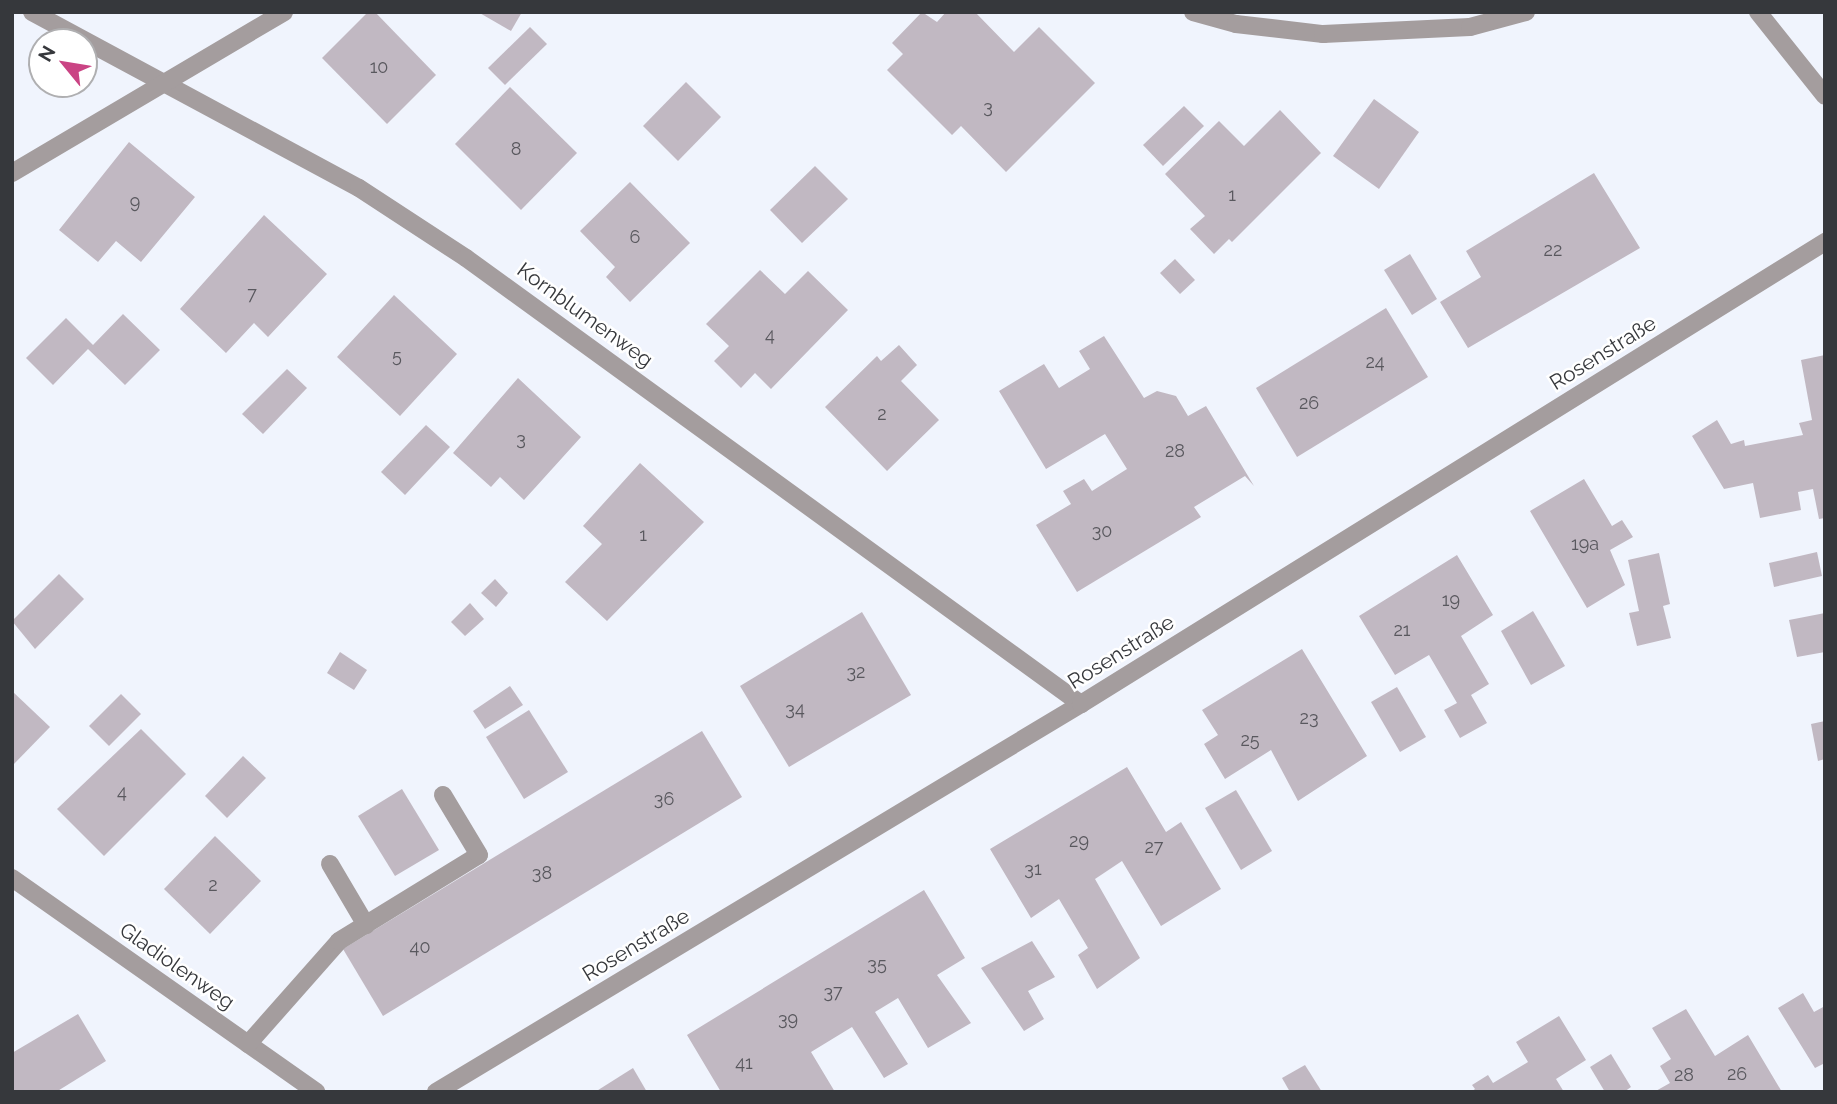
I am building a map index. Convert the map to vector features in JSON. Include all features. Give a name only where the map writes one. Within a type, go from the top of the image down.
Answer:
[{"type":"street","name":"Kornblumenweg","points":[[32,12],[166,81],[359,188],[466,258],[1081,704]]},
{"type":"street","points":[[12,173],[284,12]]},
{"type":"street","points":[[1193,12],[1236,24],[1323,34],[1471,27],[1526,12]]},
{"type":"street","points":[[1758,12],[1825,96]]},
{"type":"street","name":"Rosenstraße","points":[[436,1092],[1081,704],[1825,242]]},
{"type":"street","points":[[248,1044],[338,941],[479,855],[443,795]]},
{"type":"street","points":[[330,864],[366,925]]},
{"type":"street","name":"Gladiolenweg","points":[[12,878],[316,1092]]},
{"type":"building","points":[[368,12],[375,12],[436,75],[387,124],[322,58]]},
{"type":"building","points":[[478,12],[522,12],[511,31]]},
{"type":"building","points":[[922,12],[937,22],[946,12],[975,12],[1014,52],[1039,27],[1095,83],[1006,172],[961,126],[952,135],[887,70],[903,54],[892,43]]},
{"type":"building","points":[[530,27],[547,44],[505,85],[488,68]]},
{"type":"building","points":[[686,82],[721,117],[678,161],[643,126]]},
{"type":"building","points":[[510,87],[577,153],[521,210],[455,144]]},
{"type":"building","points":[[1374,99],[1419,132],[1379,189],[1333,156]]},
{"type":"building","points":[[1184,106],[1204,126],[1163,166],[1143,145]]},
{"type":"building","points":[[1280,110],[1321,153],[1232,242],[1229,239],[1214,254],[1190,229],[1205,216],[1165,174],[1219,121],[1244,146]]},
{"type":"building","points":[[129,142],[195,197],[141,262],[116,241],[98,262],[59,230]]},
{"type":"building","points":[[815,166],[848,199],[802,243],[770,210]]},
{"type":"building","points":[[1594,173],[1640,248],[1468,348],[1440,302],[1481,277],[1466,251]]},
{"type":"building","points":[[630,182],[690,243],[630,302],[606,277],[615,267],[580,231]]},
{"type":"building","points":[[264,215],[327,274],[268,337],[254,323],[226,353],[180,309]]},
{"type":"building","points":[[1410,254],[1437,299],[1412,315],[1384,270]]},
{"type":"building","points":[[1175,259],[1195,280],[1180,294],[1160,273]]},
{"type":"building","points":[[760,270],[785,294],[808,271],[848,310],[771,389],[755,373],[741,388],[714,361],[729,346],[706,324]]},
{"type":"building","points":[[394,295],[457,354],[400,416],[337,357]]},
{"type":"building","points":[[1386,308],[1428,377],[1297,457],[1256,388]]},
{"type":"building","points":[[123,314],[160,350],[125,385],[88,349],[53,385],[26,358],[66,318],[93,345]]},
{"type":"building","points":[[1104,336],[1144,398],[1157,391],[1176,396],[1188,416],[1206,406],[1254,486],[1245,476],[1194,507],[1201,517],[1077,592],[1036,525],[1071,504],[1063,491],[1084,479],[1092,491],[1127,469],[1105,434],[1046,469],[999,391],[1044,364],[1059,388],[1090,369],[1079,351]]},
{"type":"building","points":[[899,345],[917,365],[901,381],[939,420],[887,471],[825,407],[877,356],[881,361]]},
{"type":"building","points":[[1825,355],[1825,518],[1819,519],[1813,489],[1798,492],[1801,510],[1760,518],[1753,483],[1724,489],[1692,436],[1717,420],[1731,444],[1744,440],[1745,446],[1803,435],[1799,423],[1812,420],[1801,360]]},
{"type":"building","points":[[287,369],[307,388],[263,434],[242,414]]},
{"type":"building","points":[[518,378],[581,437],[524,500],[500,477],[491,487],[453,453]]},
{"type":"building","points":[[426,425],[450,447],[405,495],[381,472]]},
{"type":"building","points":[[640,463],[704,522],[607,621],[565,582],[602,544],[583,526]]},
{"type":"building","points":[[1584,479],[1612,526],[1622,520],[1633,537],[1610,550],[1625,585],[1587,608],[1530,511]]},
{"type":"building","points":[[1817,552],[1822,576],[1774,587],[1769,563]]},
{"type":"building","points":[[1659,553],[1670,604],[1663,606],[1671,638],[1637,646],[1629,613],[1639,611],[1628,560]]},
{"type":"building","points":[[1457,555],[1493,615],[1461,636],[1489,684],[1471,695],[1487,723],[1460,738],[1444,710],[1457,703],[1429,655],[1395,675],[1359,616]]},
{"type":"building","points":[[59,574],[84,599],[35,649],[12,621]]},
{"type":"building","points":[[495,579],[508,593],[496,607],[481,593]]},
{"type":"building","points":[[470,603],[484,619],[465,636],[451,622]]},
{"type":"building","points":[[1533,611],[1565,666],[1531,685],[1501,631]]},
{"type":"building","points":[[862,612],[911,695],[789,767],[740,686]]},
{"type":"building","points":[[1825,613],[1825,652],[1797,657],[1789,620]]},
{"type":"building","points":[[1302,649],[1367,756],[1298,801],[1271,750],[1225,779],[1204,744],[1218,735],[1202,710]]},
{"type":"building","points":[[340,652],[367,670],[354,690],[327,673]]},
{"type":"building","points":[[510,686],[523,705],[485,729],[473,711]]},
{"type":"building","points":[[1397,687],[1426,737],[1400,752],[1371,702]]},
{"type":"building","points":[[12,691],[50,727],[12,766]]},
{"type":"building","points":[[121,694],[141,714],[109,746],[89,726]]},
{"type":"building","points":[[529,710],[568,772],[524,799],[486,737]]},
{"type":"building","points":[[1825,721],[1825,759],[1818,761],[1811,724]]},
{"type":"building","points":[[141,729],[186,774],[104,856],[57,809]]},
{"type":"building","points":[[702,731],[742,797],[383,1016],[343,949]]},
{"type":"building","points":[[243,756],[266,778],[227,818],[205,796]]},
{"type":"building","points":[[1127,767],[1166,832],[1181,822],[1221,889],[1161,926],[1122,861],[1095,879],[1140,958],[1097,989],[1078,955],[1088,948],[1059,899],[1031,918],[990,849]]},
{"type":"building","points":[[402,789],[439,850],[395,876],[358,816]]},
{"type":"building","points":[[1236,790],[1272,851],[1241,870],[1205,808]]},
{"type":"building","points":[[215,836],[261,881],[210,934],[164,889]]},
{"type":"building","points":[[924,890],[965,958],[937,975],[971,1023],[928,1048],[898,998],[875,1012],[908,1064],[884,1078],[852,1027],[811,1052],[835,1092],[721,1092],[687,1035]]},
{"type":"building","points":[[1032,941],[1055,977],[1028,991],[1044,1019],[1024,1031],[981,968]]},
{"type":"building","points":[[1803,993],[1814,1012],[1825,1006],[1825,1063],[1815,1068],[1778,1008]]},
{"type":"building","points":[[1686,1009],[1715,1056],[1748,1035],[1782,1092],[1654,1092],[1670,1083],[1660,1066],[1671,1059],[1652,1028]]},
{"type":"building","points":[[78,1014],[106,1061],[56,1092],[12,1092],[12,1053]]},
{"type":"building","points":[[1559,1016],[1586,1060],[1556,1079],[1564,1092],[1471,1092],[1475,1089],[1472,1085],[1488,1075],[1493,1083],[1528,1062],[1516,1042]]},
{"type":"building","points":[[1611,1054],[1631,1087],[1624,1092],[1605,1092],[1590,1067]]},
{"type":"building","points":[[1305,1065],[1322,1092],[1290,1092],[1282,1078]]},
{"type":"building","points":[[633,1068],[647,1092],[595,1092]]}]
